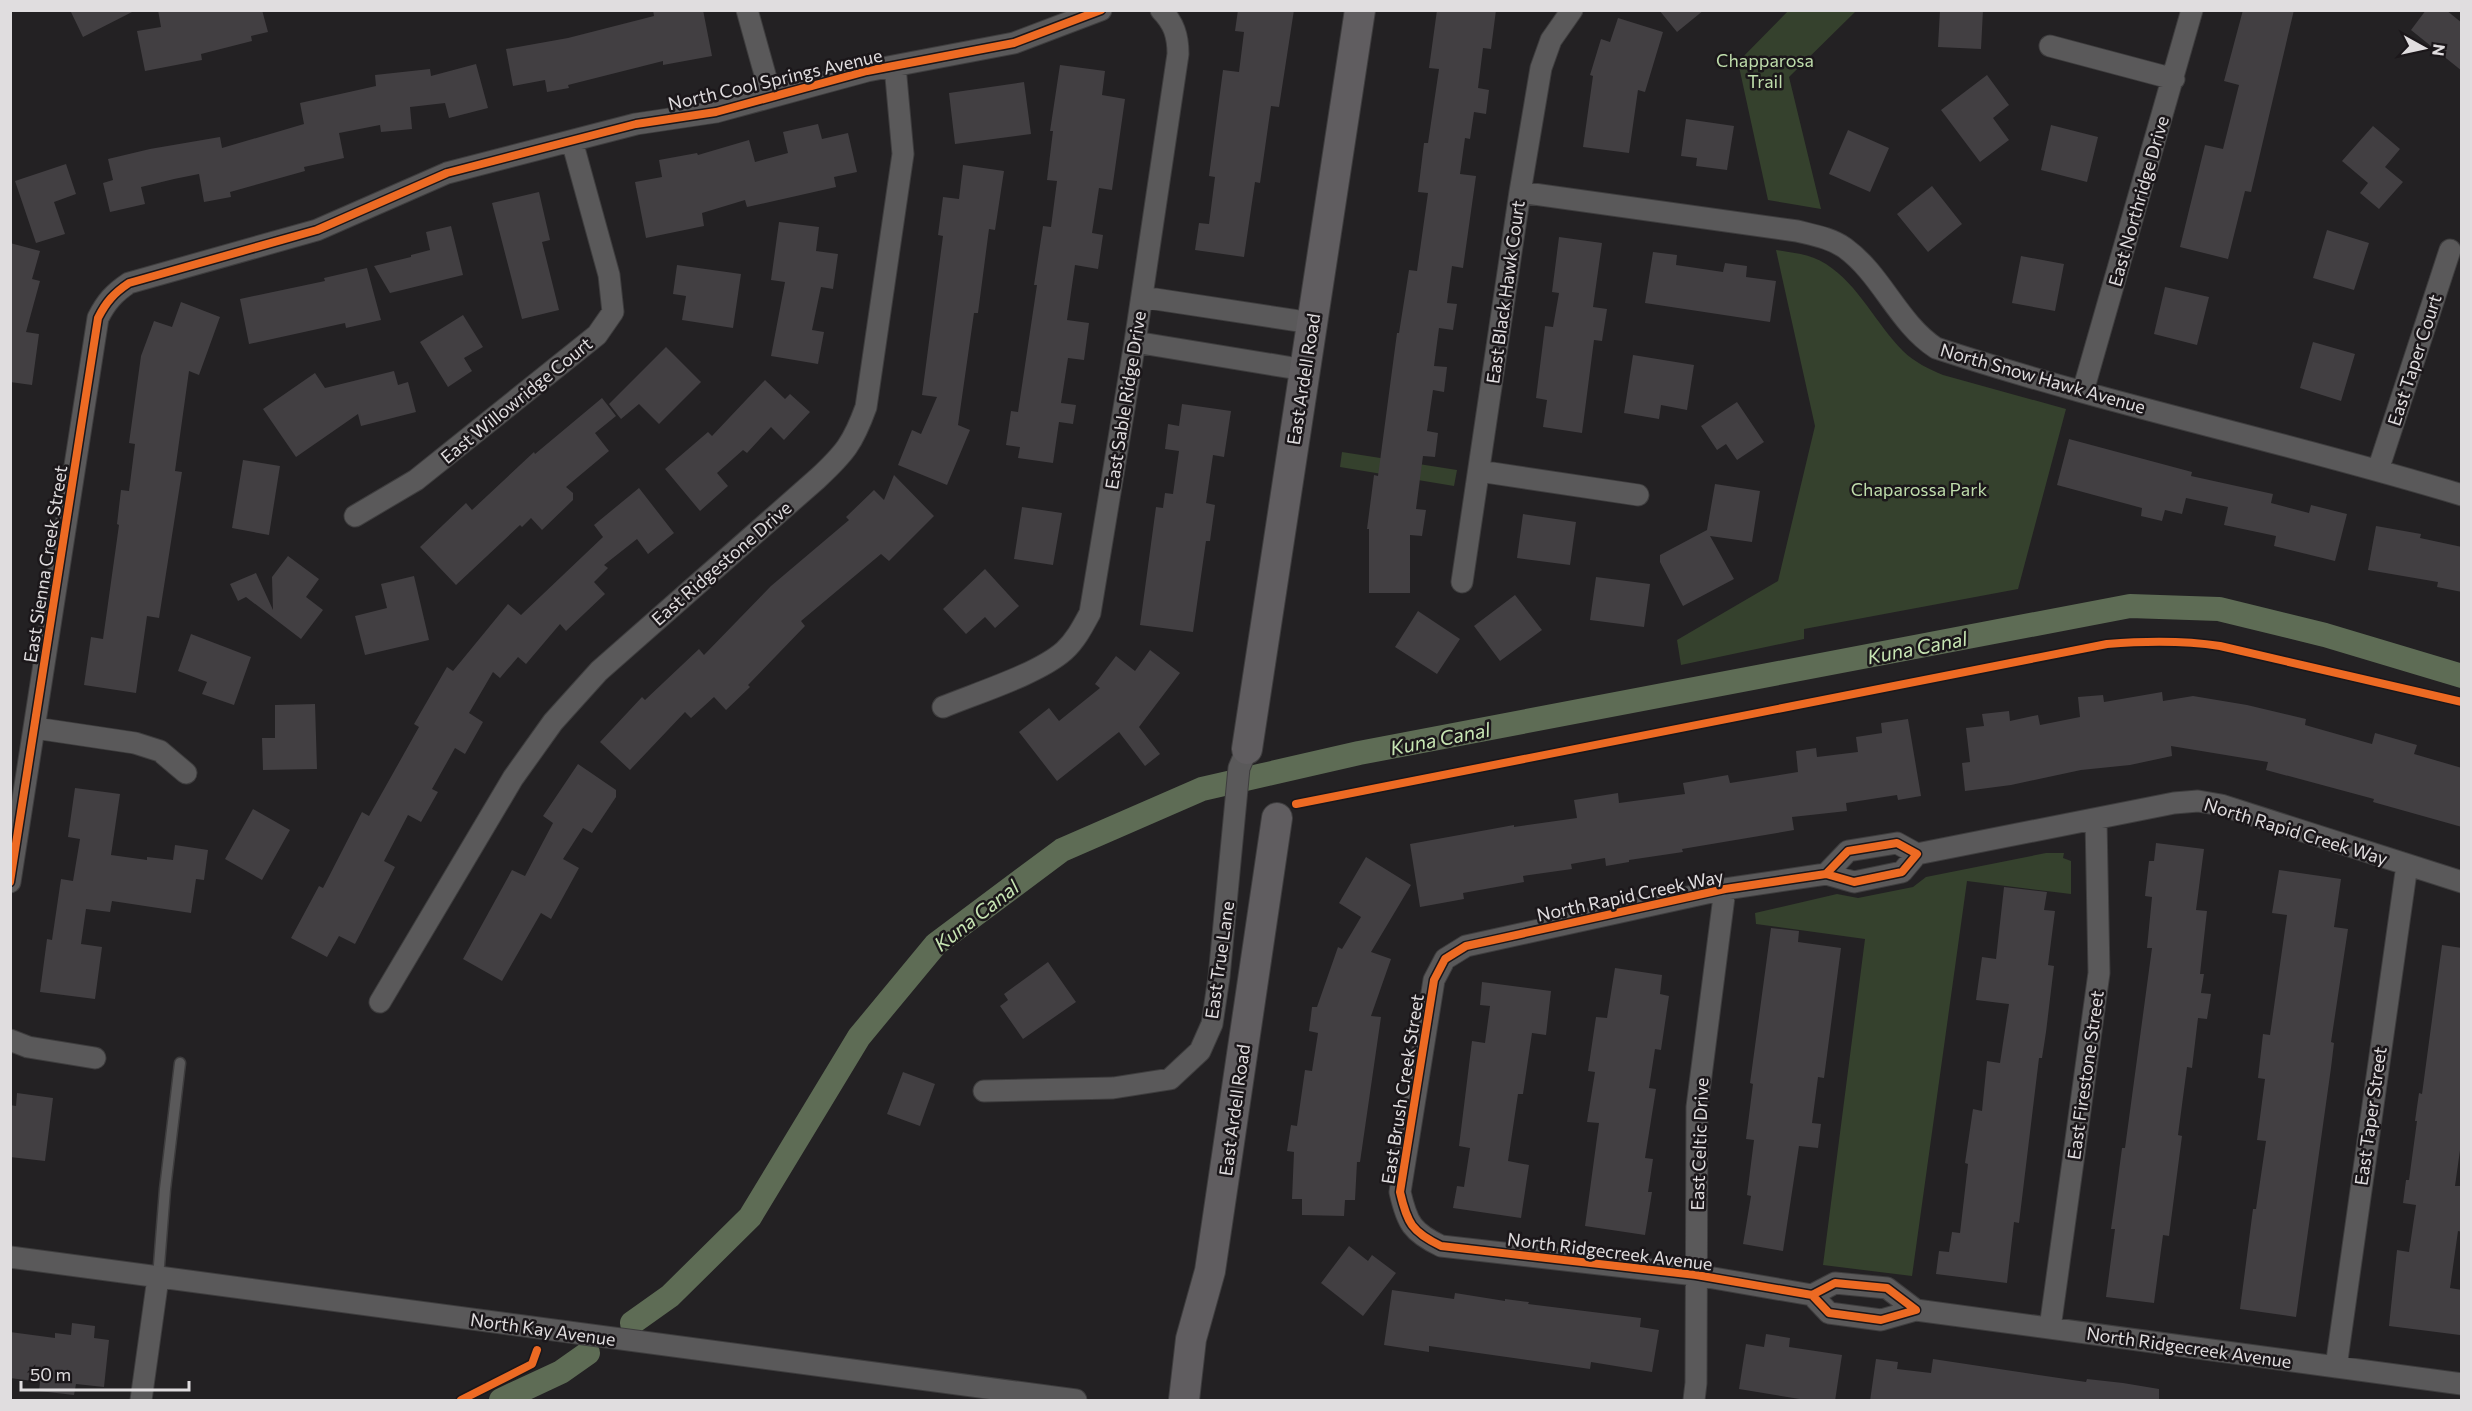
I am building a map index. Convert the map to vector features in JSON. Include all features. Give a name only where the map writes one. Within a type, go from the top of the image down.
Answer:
[{"type":"street","points":[[747,10],[771,96]]},
{"type":"street","name":"North Cool Springs Avenue","points":[[116,291],[129,283],[317,230],[447,173],[636,124],[716,112],[867,71],[1014,43],[1101,10]]},
{"type":"street","name":"East Ardell Road","points":[[1243,758],[1360,10]]},
{"type":"street","name":"East Black Hawk Court","points":[[1462,582],[1520,192],[1541,68],[1551,40],[1572,10]]},
{"type":"street","name":"East Northridge Drive","points":[[2083,391],[2192,10]]},
{"type":"street","name":"East Sable Ridge Drive","points":[[943,707],[1047,664],[1065,650],[1080,632],[1090,613],[1135,342],[1178,54],[1178,41],[1173,25],[1162,12]]},
{"type":"street","points":[[2050,46],[2174,79]]},
{"type":"street","name":"East Ridgestone Drive","points":[[380,1002],[513,778],[553,722],[599,671],[838,459],[855,436],[866,407],[903,154],[895,66]]},
{"type":"street","name":"East Willowridge Court","points":[[355,516],[416,480],[597,335],[613,312],[609,275],[572,141]]},
{"type":"street","name":"North Snow Hawk Avenue","points":[[1520,192],[1797,231],[1821,237],[1844,247],[1862,263],[1920,337],[1936,348],[2083,391],[2378,470],[2462,495]]},
{"type":"street","name":"East Taper Court","points":[[2378,470],[2450,250]]},
{"type":"street","name":"East Sienna Creek Street","points":[[10,882],[98,318],[105,303],[116,291]]},
{"type":"street","points":[[1142,297],[1312,323]]},
{"type":"street","points":[[1135,342],[1305,370]]},
{"type":"street","points":[[1479,471],[1638,495]]},
{"type":"street","points":[[35,728],[143,746],[160,751],[186,773]]},
{"type":"street","name":"East True Lane","points":[[984,1091],[1113,1088],[1170,1079],[1200,1051],[1212,1024],[1219,977],[1231,875],[1236,795],[1243,758]]},
{"type":"street","name":"North Rapid Creek Way","points":[[1445,959],[1466,946],[1725,889],[1826,874],[1854,882],[1902,872],[1917,854],[2174,803],[2198,801],[2221,805],[2462,882]]},
{"type":"street","name":"East Ardell Road","points":[[1184,1401],[1191,1339],[1210,1271],[1277,818]]},
{"type":"street","name":"East Firestone Street","points":[[2050,1328],[2099,973],[2096,820]]},
{"type":"street","points":[[1826,874],[1848,851],[1897,843],[1917,854]]},
{"type":"street","name":"East Taper Street","points":[[2336,1367],[2407,865]]},
{"type":"street","name":"East Celtic Drive","points":[[1694,1401],[1696,1383],[1697,1107],[1725,889]]},
{"type":"street","name":"East Brush Creek Street","points":[[1411,1225],[1405,1213],[1400,1192],[1434,981],[1445,959]]},
{"type":"street","points":[[10,1040],[28,1047],[95,1058]]},
{"type":"street","name":"North Ridgecreek Avenue","points":[[1411,1225],[1422,1237],[1441,1246],[1696,1275],[1812,1295],[1829,1313],[1881,1320],[1916,1310],[2462,1384]]},
{"type":"street","name":"North Kay Avenue","points":[[10,1257],[1076,1401]]},
{"type":"street","points":[[141,1401],[158,1278]]},
{"type":"street","name":"North Ridgecreek Avenue","points":[[1812,1295],[1835,1283],[1887,1288],[1916,1310]]},
{"type":"lane","points":[[158,1278],[165,1189],[180,1063]]},
{"type":"green space","name":"Chapparosa Trail","points":[[1789,10],[1856,11],[1789,77],[1821,209],[1768,200],[1738,62]]},
{"type":"green space","name":"Chaparossa Park","points":[[1776,250],[1814,258],[1838,273],[1858,294],[1893,340],[1907,355],[1922,365],[1943,375],[2066,409],[2018,589],[1804,629],[1804,639],[1681,665],[1677,640],[1778,581],[1815,426]]},
{"type":"green space","points":[[1342,452],[1457,470],[1454,486],[1340,467]]},
{"type":"green space","points":[[2046,853],[2064,853],[2063,858],[2071,861],[2071,894],[1967,881],[1912,1276],[1823,1265],[1865,939],[1756,924],[1755,913],[1837,894],[1858,898],[1913,887],[1926,877]]},
{"type":"building","points":[[70,10],[136,10],[83,37]]},
{"type":"building","points":[[158,10],[262,10],[268,32],[251,36],[252,41],[201,54],[202,60],[145,71],[137,31],[161,27]]},
{"type":"building","points":[[653,10],[703,10],[712,56],[663,65],[663,61],[568,85],[569,88],[547,92],[545,80],[513,86],[506,49],[568,38],[654,16]]},
{"type":"building","points":[[1238,10],[1294,10],[1279,107],[1271,106],[1260,183],[1255,182],[1244,257],[1195,250],[1199,223],[1209,224],[1215,177],[1209,176],[1223,70],[1239,72],[1244,32],[1235,31]]},
{"type":"building","points":[[1437,10],[1496,10],[1491,49],[1483,48],[1478,88],[1489,90],[1486,114],[1474,112],[1470,139],[1465,138],[1460,174],[1476,176],[1463,268],[1452,266],[1447,303],[1457,304],[1453,330],[1439,328],[1434,366],[1447,367],[1444,392],[1433,390],[1427,431],[1438,433],[1435,457],[1423,456],[1416,509],[1426,510],[1422,536],[1410,535],[1410,593],[1369,593],[1369,529],[1367,529],[1374,475],[1378,476],[1397,333],[1399,333],[1409,270],[1417,271],[1428,193],[1418,192],[1424,143],[1428,143],[1439,69],[1429,68]]},
{"type":"building","points":[[1659,10],[1704,10],[1677,32]]},
{"type":"building","points":[[1940,10],[1983,10],[1981,49],[1938,47]]},
{"type":"building","points":[[2243,10],[2294,10],[2251,192],[2245,191],[2228,259],[2180,247],[2205,145],[2223,149],[2239,85],[2224,81]]},
{"type":"building","points":[[2426,10],[2446,10],[2462,23],[2462,71],[2411,30]]},
{"type":"building","points":[[1618,18],[1663,32],[1645,92],[1638,90],[1629,153],[1583,147],[1593,76],[1590,75],[1601,39],[1610,42]]},
{"type":"building","points":[[476,64],[488,108],[449,118],[445,103],[410,107],[412,129],[381,132],[380,125],[339,133],[344,158],[304,167],[305,171],[230,192],[231,197],[204,202],[199,174],[174,179],[141,187],[145,204],[110,212],[103,183],[113,180],[108,159],[220,137],[222,148],[304,124],[300,103],[376,86],[375,75],[430,69],[431,76]]},
{"type":"building","points":[[1060,65],[1105,71],[1102,95],[1125,99],[1112,190],[1099,188],[1092,233],[1103,235],[1098,269],[1075,265],[1067,320],[1089,323],[1084,360],[1068,358],[1061,403],[1076,405],[1073,424],[1059,422],[1053,463],[1018,458],[1020,447],[1006,445],[1011,411],[1018,412],[1037,285],[1034,285],[1043,226],[1051,227],[1057,181],[1047,180],[1053,131],[1050,131]]},
{"type":"building","points":[[1987,75],[2009,105],[1993,118],[2009,140],[1980,162],[1941,110]]},
{"type":"building","points":[[1024,82],[1031,134],[955,144],[949,93]]},
{"type":"building","points":[[1686,119],[1734,126],[1727,170],[1696,166],[1697,158],[1681,156]]},
{"type":"building","points":[[818,124],[822,139],[848,133],[857,172],[834,177],[836,187],[747,207],[745,200],[702,213],[704,226],[646,238],[635,182],[662,177],[659,160],[697,153],[698,155],[749,140],[755,162],[788,153],[783,132]]},
{"type":"building","points":[[2051,125],[2098,137],[2087,182],[2041,170]]},
{"type":"building","points":[[2373,126],[2400,149],[2385,167],[2403,182],[2379,209],[2360,193],[2368,183],[2342,161]]},
{"type":"building","points":[[1848,130],[1889,148],[1870,192],[1829,174]]},
{"type":"building","points":[[66,164],[76,194],[54,202],[65,234],[36,243],[15,181]]},
{"type":"building","points":[[963,165],[1004,171],[995,230],[989,229],[978,313],[974,313],[958,425],[970,430],[947,485],[898,465],[912,430],[921,434],[937,397],[922,395],[943,236],[938,235],[943,197],[959,199]]},
{"type":"building","points":[[1932,186],[1962,224],[1928,252],[1897,214]]},
{"type":"building","points":[[539,192],[550,240],[542,242],[559,310],[522,319],[492,203]]},
{"type":"building","points":[[779,222],[819,227],[816,251],[838,254],[833,289],[821,287],[812,330],[824,332],[818,364],[771,356],[785,282],[771,280]]},
{"type":"building","points":[[451,226],[463,275],[390,293],[374,266],[430,250],[426,232]]},
{"type":"building","points":[[2327,230],[2369,243],[2354,290],[2313,278]]},
{"type":"building","points":[[1559,237],[1602,243],[1593,307],[1607,309],[1602,341],[1594,340],[1582,433],[1543,427],[1547,400],[1536,398],[1545,326],[1553,327],[1559,293],[1552,292]]},
{"type":"building","points":[[10,243],[40,251],[32,279],[40,281],[26,332],[39,334],[32,385],[10,382]]},
{"type":"building","points":[[1653,252],[1677,255],[1676,265],[1723,272],[1725,263],[1747,266],[1746,277],[1776,281],[1770,322],[1645,303]]},
{"type":"building","points":[[2021,256],[2064,264],[2055,311],[2012,303]]},
{"type":"building","points":[[677,265],[741,274],[733,328],[682,320],[686,296],[673,294]]},
{"type":"building","points":[[367,268],[381,320],[346,328],[345,323],[249,344],[240,299],[325,281],[324,278]]},
{"type":"building","points":[[2165,287],[2209,297],[2197,345],[2154,334]]},
{"type":"building","points":[[181,302],[220,317],[199,375],[189,371],[175,471],[182,472],[159,618],[147,616],[136,693],[84,685],[91,637],[103,639],[119,525],[117,524],[121,490],[129,491],[135,444],[129,443],[141,356],[154,321],[172,327]]},
{"type":"building","points":[[463,315],[483,347],[464,358],[472,371],[448,387],[420,342]]},
{"type":"building","points":[[2313,342],[2355,354],[2341,401],[2300,388]]},
{"type":"building","points":[[666,347],[701,382],[659,424],[639,404],[621,419],[609,404]]},
{"type":"building","points":[[1633,355],[1694,365],[1687,410],[1661,405],[1659,419],[1624,413]]},
{"type":"building","points":[[394,371],[398,385],[408,382],[416,412],[361,426],[358,414],[296,457],[263,409],[315,373],[325,388]]},
{"type":"building","points":[[765,380],[785,399],[790,394],[810,412],[784,440],[771,427],[747,453],[743,450],[717,473],[728,486],[700,511],[665,469],[708,432],[712,436]]},
{"type":"building","points":[[602,398],[616,416],[595,433],[609,451],[566,487],[573,493],[573,500],[542,530],[531,518],[522,527],[520,525],[456,585],[420,547],[466,503],[472,510],[534,452],[535,454]]},
{"type":"building","points":[[1737,402],[1764,442],[1737,460],[1726,444],[1717,450],[1701,426]]},
{"type":"building","points":[[1182,404],[1231,411],[1224,457],[1213,455],[1206,503],[1215,505],[1210,541],[1206,541],[1193,632],[1140,625],[1156,507],[1163,508],[1165,493],[1173,494],[1179,451],[1165,449],[1168,424],[1179,426]]},
{"type":"building","points":[[2069,439],[2192,472],[2191,476],[2273,494],[2271,503],[2309,513],[2311,505],[2347,514],[2335,561],[2274,546],[2276,536],[2224,525],[2228,507],[2186,498],[2182,514],[2165,510],[2162,521],[2141,516],[2142,508],[2057,485]]},
{"type":"building","points":[[243,460],[280,466],[269,535],[232,528]]},
{"type":"building","points":[[894,475],[934,516],[889,561],[881,554],[801,621],[805,626],[726,710],[714,697],[691,718],[685,712],[630,770],[600,742],[642,697],[645,700],[699,649],[704,655],[771,586],[849,520],[846,517],[874,490],[884,500]]},
{"type":"building","points":[[1715,484],[1760,491],[1752,542],[1710,536],[1734,579],[1683,606],[1660,562],[1660,555],[1707,530]]},
{"type":"building","points":[[639,488],[674,533],[648,554],[637,539],[604,565],[608,568],[594,582],[605,594],[566,631],[560,624],[526,664],[518,657],[500,678],[493,672],[469,713],[483,722],[465,754],[455,748],[432,789],[438,792],[421,822],[408,815],[384,861],[395,867],[355,944],[339,936],[327,957],[291,938],[319,886],[323,888],[362,812],[369,816],[419,727],[414,724],[447,667],[453,671],[508,604],[521,615],[603,537],[594,525]]},
{"type":"building","points":[[1022,507],[1062,513],[1053,565],[1014,559]]},
{"type":"building","points":[[1523,514],[1576,522],[1570,565],[1517,558]]},
{"type":"building","points":[[2376,526],[2421,534],[2420,538],[2462,547],[2462,592],[2437,587],[2438,582],[2368,570]]},
{"type":"building","points":[[288,556],[319,579],[306,597],[323,610],[301,639],[246,597],[238,601],[230,584],[256,573],[273,610],[272,577]]},
{"type":"building","points":[[985,569],[1019,606],[995,628],[985,617],[966,634],[943,609]]},
{"type":"building","points":[[414,576],[429,640],[365,655],[355,616],[387,608],[381,584]]},
{"type":"building","points":[[1596,577],[1650,584],[1644,627],[1590,620]]},
{"type":"building","points":[[1515,595],[1542,630],[1500,661],[1474,626]]},
{"type":"building","points":[[1418,611],[1460,639],[1437,674],[1395,647]]},
{"type":"building","points":[[191,634],[251,657],[234,705],[202,694],[207,682],[178,671]]},
{"type":"building","points":[[1150,650],[1180,673],[1139,727],[1160,754],[1145,766],[1119,732],[1057,781],[1019,732],[1049,708],[1059,721],[1100,688],[1095,684],[1116,656],[1135,671]]},
{"type":"building","points":[[2162,692],[2163,701],[2193,696],[2247,705],[2306,719],[2305,725],[2372,744],[2375,733],[2417,745],[2414,754],[2462,768],[2462,827],[2373,802],[2374,799],[2266,770],[2268,762],[2171,746],[2172,756],[2130,765],[2081,770],[2011,785],[1965,791],[1962,763],[1970,762],[1966,728],[1984,726],[1982,714],[2009,711],[2010,721],[2038,715],[2040,725],[2080,717],[2078,697],[2103,695],[2104,702]]},
{"type":"building","points":[[315,704],[317,769],[263,770],[262,738],[275,738],[275,705]]},
{"type":"building","points":[[1908,719],[1921,796],[1898,800],[1897,795],[1846,803],[1847,811],[1792,817],[1794,830],[1682,849],[1683,852],[1606,866],[1605,858],[1571,864],[1572,869],[1523,876],[1524,882],[1463,893],[1464,899],[1420,907],[1410,844],[1514,825],[1514,827],[1577,818],[1574,800],[1618,793],[1619,803],[1685,794],[1683,783],[1728,775],[1730,783],[1798,772],[1796,751],[1816,748],[1817,757],[1858,752],[1856,737],[1882,733],[1881,723]]},
{"type":"building","points":[[578,764],[616,790],[616,797],[592,833],[583,828],[563,859],[579,868],[551,919],[541,913],[502,981],[463,959],[512,870],[525,876],[553,823],[543,816]]},
{"type":"building","points":[[75,788],[120,794],[111,855],[147,860],[147,857],[173,860],[175,845],[208,850],[204,880],[196,879],[191,913],[112,901],[110,912],[86,909],[81,944],[102,947],[95,999],[40,992],[47,939],[52,940],[61,879],[73,881],[80,839],[68,837]]},
{"type":"building","points":[[253,809],[290,830],[262,880],[225,859]]},
{"type":"building","points":[[2156,843],[2204,849],[2196,910],[2207,911],[2200,974],[2204,974],[2201,993],[2211,994],[2207,1019],[2198,1018],[2192,1068],[2187,1067],[2178,1135],[2182,1136],[2169,1236],[2163,1235],[2154,1303],[2106,1297],[2115,1229],[2111,1229],[2122,1148],[2125,1148],[2152,948],[2147,948],[2152,897],[2145,896],[2149,861],[2154,861]]},
{"type":"building","points":[[1366,857],[1411,885],[1371,952],[1391,959],[1371,1016],[1381,1017],[1360,1162],[1357,1162],[1355,1200],[1345,1200],[1344,1216],[1302,1215],[1302,1199],[1292,1199],[1294,1152],[1287,1151],[1291,1125],[1297,1126],[1305,1070],[1312,1071],[1318,1033],[1309,1031],[1312,1007],[1317,1007],[1338,947],[1342,949],[1361,917],[1339,903]]},
{"type":"building","points":[[2279,870],[2341,879],[2334,927],[2348,929],[2331,1042],[2334,1043],[2331,1068],[2296,1317],[2240,1309],[2253,1209],[2256,1209],[2266,1141],[2257,1140],[2265,1079],[2258,1078],[2263,1034],[2270,1035],[2287,915],[2272,913]]},
{"type":"building","points":[[2004,887],[2047,892],[2044,910],[2055,911],[2048,965],[2054,966],[2046,1032],[2042,1058],[2039,1058],[2019,1223],[2014,1222],[2007,1283],[1936,1274],[1939,1251],[1949,1252],[1952,1232],[1960,1233],[1968,1164],[1965,1163],[1973,1109],[1982,1111],[1987,1061],[2000,1063],[2009,1004],[1976,1000],[1982,957],[1996,959]]},
{"type":"building","points":[[1771,928],[1799,931],[1798,942],[1841,948],[1824,1078],[1818,1077],[1812,1123],[1821,1124],[1818,1148],[1799,1146],[1783,1251],[1743,1244],[1751,1196],[1747,1195],[1754,1140],[1746,1139],[1753,1084],[1750,1083]]},
{"type":"building","points":[[2442,945],[2462,948],[2462,1136],[2455,1186],[2462,1186],[2462,1232],[2458,1231],[2450,1288],[2462,1290],[2460,1335],[2389,1326],[2397,1250],[2409,1252],[2416,1205],[2403,1203],[2406,1180],[2409,1180],[2419,1093],[2422,1094]]},
{"type":"building","points":[[1048,962],[1076,1002],[1023,1039],[1000,1006],[1008,1000],[1004,994]]},
{"type":"building","points":[[1615,968],[1662,975],[1660,994],[1669,996],[1661,1050],[1655,1049],[1649,1088],[1656,1089],[1645,1158],[1653,1159],[1648,1192],[1652,1192],[1645,1235],[1585,1226],[1599,1123],[1587,1122],[1595,1072],[1588,1071],[1596,1017],[1607,1018]]},
{"type":"building","points":[[1482,982],[1551,991],[1546,1035],[1532,1033],[1523,1094],[1518,1094],[1508,1161],[1529,1165],[1521,1218],[1453,1208],[1457,1186],[1464,1187],[1470,1148],[1459,1146],[1472,1041],[1485,1043],[1490,1006],[1480,1005]]},
{"type":"building","points":[[903,1072],[935,1084],[920,1126],[887,1114]]},
{"type":"building","points":[[17,1093],[53,1098],[45,1161],[10,1157],[10,1105],[16,1106]]},
{"type":"building","points":[[1349,1246],[1368,1261],[1372,1255],[1396,1273],[1363,1316],[1321,1283]]},
{"type":"building","points":[[1392,1290],[1454,1299],[1455,1293],[1641,1318],[1640,1327],[1659,1330],[1652,1372],[1591,1362],[1590,1369],[1429,1346],[1429,1352],[1384,1345]]},
{"type":"building","points":[[72,1323],[95,1326],[94,1338],[109,1340],[104,1387],[76,1384],[74,1395],[39,1391],[40,1382],[10,1378],[10,1332],[55,1338],[55,1333],[71,1335]]},
{"type":"building","points":[[1766,1334],[1790,1338],[1789,1347],[1842,1355],[1835,1401],[1812,1401],[1739,1389],[1746,1344],[1764,1347]]},
{"type":"building","points":[[1876,1359],[1898,1362],[1897,1369],[1931,1373],[1933,1359],[2086,1382],[2087,1379],[2123,1383],[2159,1389],[2159,1401],[1870,1401]]},
{"type":"waterway","name":"Kuna Canal","points":[[632,1323],[670,1296],[750,1217],[859,1037],[936,944],[1062,850],[1202,789],[1359,753],[2130,606],[2219,609],[2325,635],[2462,676]]},
{"type":"waterway","name":"Kuna Canal","points":[[501,1400],[561,1372],[588,1353]]},
{"type":"cycle path","points":[[10,882],[98,318],[107,303],[119,290],[129,283],[317,230],[447,173],[636,124],[716,112],[867,71],[1014,43],[1101,10]]},
{"type":"cycle path","points":[[1296,804],[2107,644],[2163,642],[2220,646],[2462,702]]},
{"type":"cycle path","points":[[1812,1295],[1829,1313],[1881,1320],[1916,1310],[1887,1288],[1835,1283],[1812,1295],[1696,1275],[1441,1246],[1423,1236],[1412,1225],[1405,1212],[1400,1192],[1434,980],[1445,959],[1466,946],[1725,889],[1826,874],[1854,882],[1902,872],[1917,854],[1897,843],[1848,851],[1826,874]]},
{"type":"cycle path","points":[[461,1400],[532,1364],[537,1350]]}]
